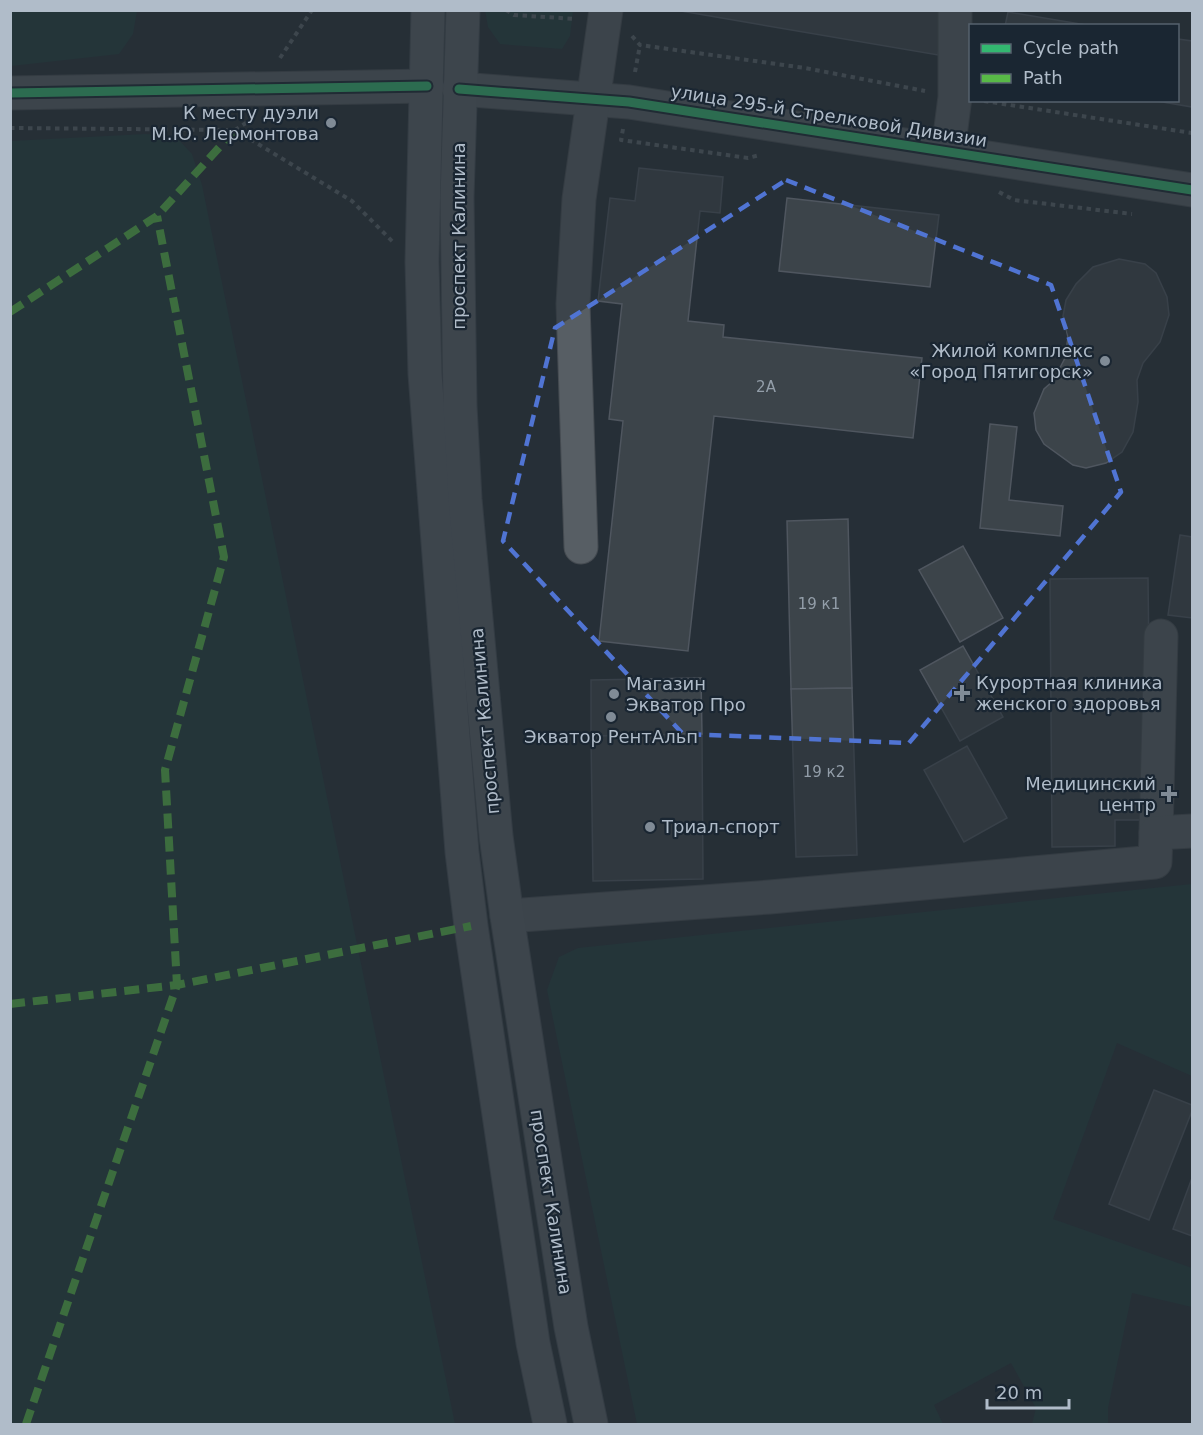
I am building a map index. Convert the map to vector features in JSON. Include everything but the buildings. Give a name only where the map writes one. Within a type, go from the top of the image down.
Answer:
[{"type":"main road","name":"проспект Калинина","points":[[428,10],[422,262],[425,374],[462,852],[472,938],[533,1343],[550,1425]]},
{"type":"main road","name":"проспект Калинина","points":[[464,10],[459,89],[457,197],[463,476],[496,836],[571,1327],[591,1425]]},
{"type":"main road","name":"улица 295-й Стрелковой Дивизии","points":[[427,86],[459,89]]},
{"type":"street","points":[[948,151],[968,99],[955,10]]},
{"type":"street","points":[[581,547],[573,304],[579,199],[605,19]]},
{"type":"street","points":[[10,93],[427,86]]},
{"type":"street","name":"улица 295-й Стрелковой Дивизии","points":[[459,89],[594,99],[948,151],[1192,190]]},
{"type":"street","points":[[507,916],[770,897],[1155,862],[1161,636]]},
{"type":"street","points":[[1156,833],[1192,831]]},
{"type":"path","points":[[273,89],[280,55],[312,10]]},
{"type":"path","points":[[506,10],[514,15],[605,19],[630,34],[640,45],[805,68],[968,99]]},
{"type":"path","points":[[988,102],[1192,133]]},
{"type":"path","points":[[10,128],[235,130],[352,201],[394,243]]},
{"type":"highlighted area","points":[[786,180],[1051,285],[1121,492],[909,743],[683,734],[503,541],[555,328]]},
{"type":"green space","points":[[485,10],[573,11],[570,36],[562,49],[500,44],[488,27]]},
{"type":"green space","points":[[10,11],[137,11],[133,34],[119,54],[11,66]]},
{"type":"green space","points":[[146,134],[175,136],[192,154],[202,185],[455,1424],[11,1424],[11,141]]},
{"type":"green space","points":[[1192,884],[1192,1076],[1117,1043],[1053,1219],[1192,1268],[1192,1307],[1132,1293],[1108,1408],[1108,1424],[1032,1424],[1036,1408],[1011,1363],[934,1405],[943,1424],[637,1424],[547,990],[559,957],[578,948]]},
{"type":"marked path","points":[[10,312],[157,216],[235,130]]},
{"type":"marked path","points":[[26,1424],[177,985],[165,770],[224,557],[157,216]]},
{"type":"marked path","points":[[10,1004],[177,985],[471,926]]},
{"type":"cycle path","points":[[10,93],[427,86]]},
{"type":"cycle path","points":[[459,89],[629,102],[1192,190]]},
{"type":"place","name":"К месту дуэли М.Ю. Лермонтова","points":[[331,123]]},
{"type":"place","name":"Жилой комплекс «Город Пятигорск»","points":[[1105,361]]},
{"type":"place","name":"Курортная клиника женского здоровья","points":[[962,693]]},
{"type":"place","name":"Магазин Экватор Про","points":[[614,694]]},
{"type":"place","name":"Экватор РентАльп","points":[[611,717]]},
{"type":"place","name":"Медицинский центр","points":[[1169,794]]},
{"type":"place","name":"Триал-спорт","points":[[650,827]]}]
